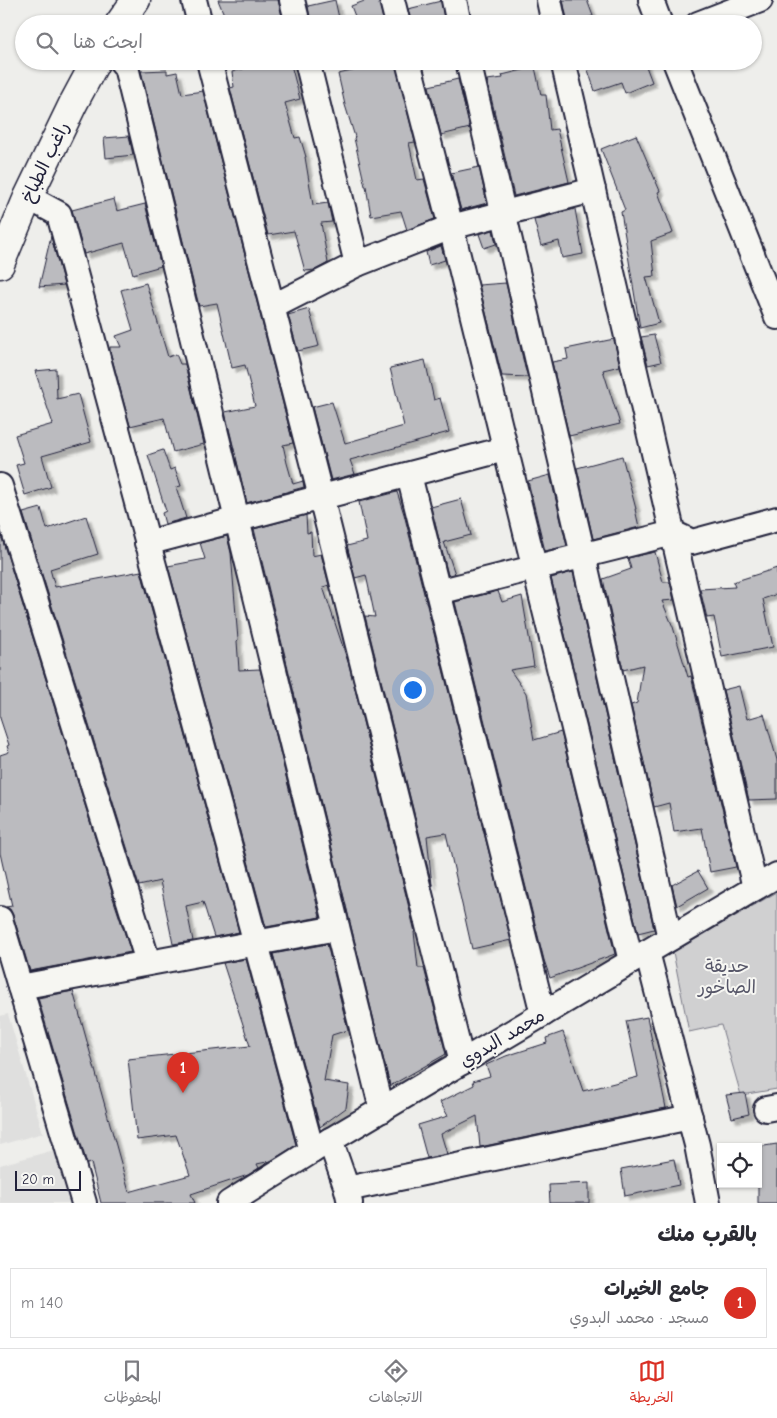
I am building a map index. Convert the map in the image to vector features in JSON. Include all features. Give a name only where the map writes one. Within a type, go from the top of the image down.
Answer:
[{"type":"main road","points":[[125,15],[136,0]]},
{"type":"main road","name":"راغب الطباخ","points":[[0,264],[28,197],[91,70]]},
{"type":"street","points":[[194,0],[198,15]]},
{"type":"street","points":[[292,0],[296,15]]},
{"type":"street","points":[[392,0],[396,15]]},
{"type":"street","points":[[454,0],[457,15]]},
{"type":"street","points":[[549,0],[552,15]]},
{"type":"street","points":[[651,0],[657,15]]},
{"type":"street","points":[[721,15],[760,0]]},
{"type":"street","points":[[774,0],[777,6]]},
{"type":"street","points":[[127,70],[382,1110]]},
{"type":"street","points":[[211,70],[462,1062]]},
{"type":"street","points":[[309,70],[357,264]]},
{"type":"street","points":[[410,70],[451,227],[534,568],[639,957],[690,1117],[708,1203]]},
{"type":"street","points":[[470,70],[670,938]]},
{"type":"street","points":[[565,70],[754,888]]},
{"type":"street","points":[[679,70],[777,318]]},
{"type":"street","points":[[272,307],[357,264],[451,227],[593,190]]},
{"type":"street","points":[[28,197],[59,214],[256,942],[321,1146],[348,1196],[690,1117]]},
{"type":"street","points":[[147,543],[505,449]]},
{"type":"street","points":[[409,474],[543,1014]]},
{"type":"street","points":[[0,486],[148,962]]},
{"type":"street","points":[[438,592],[672,533],[692,542],[777,519]]},
{"type":"street","name":"محمد البدوي","points":[[229,1203],[321,1146],[777,875]]},
{"type":"street","points":[[0,919],[84,1203]]},
{"type":"street","points":[[20,986],[337,928]]},
{"type":"shaded area","points":[[8,1014],[43,1133],[0,1145],[0,1016]]},
{"type":"shaded area","points":[[54,1150],[69,1203],[0,1203],[0,1165]]},
{"type":"green space","name":"حديقة الصاخور","points":[[777,892],[777,1089],[741,1095],[721,1025],[689,1032],[673,952]]},
{"type":"building","points":[[218,0],[278,0],[282,15],[224,15]]},
{"type":"building","points":[[335,0],[338,15],[310,15],[308,6]]},
{"type":"building","points":[[367,0],[379,0],[382,15],[354,15],[351,6]]},
{"type":"building","points":[[563,0],[587,0],[593,15],[566,15]]},
{"type":"building","points":[[441,1],[443,15],[409,15],[408,9]]},
{"type":"building","points":[[167,70],[167,74],[177,72],[182,94],[203,91],[293,443],[283,445],[287,463],[293,484],[303,481],[304,487],[247,503],[225,412],[255,406],[245,365],[232,368],[217,303],[199,306],[141,71]]},
{"type":"building","points":[[239,70],[292,70],[300,99],[285,103],[295,138],[300,137],[306,157],[313,205],[328,203],[332,222],[321,223],[328,263],[315,270],[305,271],[294,231],[268,235],[230,88],[234,87],[232,72]]},
{"type":"building","points":[[356,70],[397,70],[415,142],[409,143],[417,180],[424,179],[435,219],[407,230],[401,211],[371,216],[355,137],[338,74]]},
{"type":"building","points":[[523,70],[536,70],[541,95],[546,95],[550,130],[557,129],[569,182],[514,196],[487,80],[503,78],[502,75]]},
{"type":"building","points":[[588,70],[647,70],[652,82],[625,93],[621,82],[595,91]]},
{"type":"building","points":[[458,79],[470,128],[441,135],[429,86]]},
{"type":"building","points":[[636,135],[660,191],[658,192],[673,233],[651,241],[655,276],[646,277],[659,323],[640,328],[621,212],[625,210],[601,149]]},
{"type":"building","points":[[129,136],[133,155],[106,158],[104,138]]},
{"type":"building","points":[[479,167],[487,203],[461,210],[451,173]]},
{"type":"building","points":[[114,199],[117,211],[145,204],[161,266],[133,274],[124,243],[84,254],[72,210]]},
{"type":"building","points":[[575,209],[583,254],[562,258],[559,241],[541,246],[534,220]]},
{"type":"building","points":[[493,230],[496,244],[484,248],[479,234]]},
{"type":"building","points":[[51,236],[64,285],[39,287]]},
{"type":"building","points":[[441,246],[445,260],[429,265],[426,252]]},
{"type":"building","points":[[146,283],[168,357],[176,354],[180,364],[185,364],[204,444],[173,452],[164,418],[130,426],[110,351],[110,347],[121,347],[116,336],[133,330],[121,290]]},
{"type":"building","points":[[506,283],[528,377],[502,376],[479,285]]},
{"type":"building","points":[[309,309],[319,346],[298,351],[288,315]]},
{"type":"building","points":[[654,335],[661,362],[648,365],[641,337]]},
{"type":"building","points":[[614,339],[620,366],[603,370],[620,424],[569,436],[552,362],[568,359],[566,349]]},
{"type":"building","points":[[425,360],[434,400],[440,398],[449,432],[350,460],[355,474],[331,480],[312,407],[332,402],[345,443],[404,426],[390,368]]},
{"type":"building","points":[[56,369],[57,399],[78,394],[91,442],[42,456],[51,487],[25,495],[16,465],[24,463],[15,435],[53,424],[35,371]]},
{"type":"building","points":[[163,450],[170,470],[175,468],[181,486],[176,487],[186,518],[165,524],[162,513],[166,511],[148,455]]},
{"type":"building","points":[[622,456],[639,527],[593,539],[577,468]]},
{"type":"building","points":[[550,475],[567,546],[545,551],[528,481]]},
{"type":"building","points":[[397,492],[511,940],[472,949],[446,833],[427,836],[432,885],[365,616],[375,617],[366,575],[355,578],[347,546],[367,541],[359,502]]},
{"type":"building","points":[[461,499],[471,535],[444,542],[455,574],[448,575],[431,507]]},
{"type":"building","points":[[41,508],[47,529],[86,516],[98,554],[50,569],[55,587],[141,571],[239,932],[214,937],[203,902],[186,906],[193,941],[173,944],[160,881],[139,886],[23,513]]},
{"type":"building","points":[[306,515],[307,533],[311,532],[312,556],[321,554],[329,585],[323,587],[349,665],[415,932],[418,968],[424,968],[446,1054],[390,1086],[254,529]]},
{"type":"building","points":[[0,532],[131,952],[30,971],[13,915],[10,909],[6,907],[12,906],[0,853],[0,755],[9,752],[7,746],[9,745],[0,718]]},
{"type":"building","points":[[227,536],[231,553],[239,670],[260,669],[320,917],[266,927],[168,566],[205,559],[200,543]]},
{"type":"building","points":[[655,552],[663,582],[670,582],[674,600],[662,601],[673,627],[688,677],[691,676],[736,867],[710,872],[702,828],[674,832],[669,803],[654,807],[631,705],[637,703],[643,665],[623,670],[603,579],[631,569],[628,558]]},
{"type":"building","points":[[777,568],[777,594],[763,599],[773,647],[722,657],[714,617],[707,618],[700,589],[735,587],[733,582]]},
{"type":"building","points":[[573,572],[654,929],[638,933],[551,578]]},
{"type":"building","points":[[498,591],[502,602],[522,596],[534,666],[510,670],[526,693],[534,740],[561,732],[615,954],[550,978],[455,602]]},
{"type":"building","points":[[739,686],[747,719],[764,714],[777,760],[777,799],[749,800],[723,690]]},
{"type":"building","points":[[698,871],[708,888],[677,906],[672,885]]},
{"type":"building","points":[[327,944],[348,1030],[332,1035],[324,1081],[349,1085],[346,1108],[320,1127],[273,954]]},
{"type":"building","points":[[246,959],[296,1145],[271,1161],[257,1164],[259,1168],[248,1175],[191,1194],[195,1203],[101,1203],[91,1163],[87,1164],[38,998],[73,991],[129,1192],[190,1175],[176,1135],[137,1140],[128,1059],[250,1046],[223,963]]},
{"type":"building","points":[[647,1017],[666,1108],[480,1147],[477,1116],[441,1134],[447,1154],[427,1158],[418,1125],[448,1116],[440,1102],[474,1085],[473,1081],[490,1076],[486,1065],[506,1056],[547,1043],[546,1038],[563,1032],[583,1091],[638,1077],[626,1021]]},
{"type":"building","points":[[745,1093],[749,1114],[732,1118],[726,1095]]},
{"type":"building","points":[[777,1144],[777,1203],[758,1203],[758,1188],[762,1188],[762,1146]]},
{"type":"building","points":[[674,1159],[679,1185],[625,1196],[621,1169]]},
{"type":"building","points":[[589,1183],[589,1203],[550,1203],[549,1185]]},
{"type":"place","name":"جامع الخيرات","points":[[183,1093]]}]
